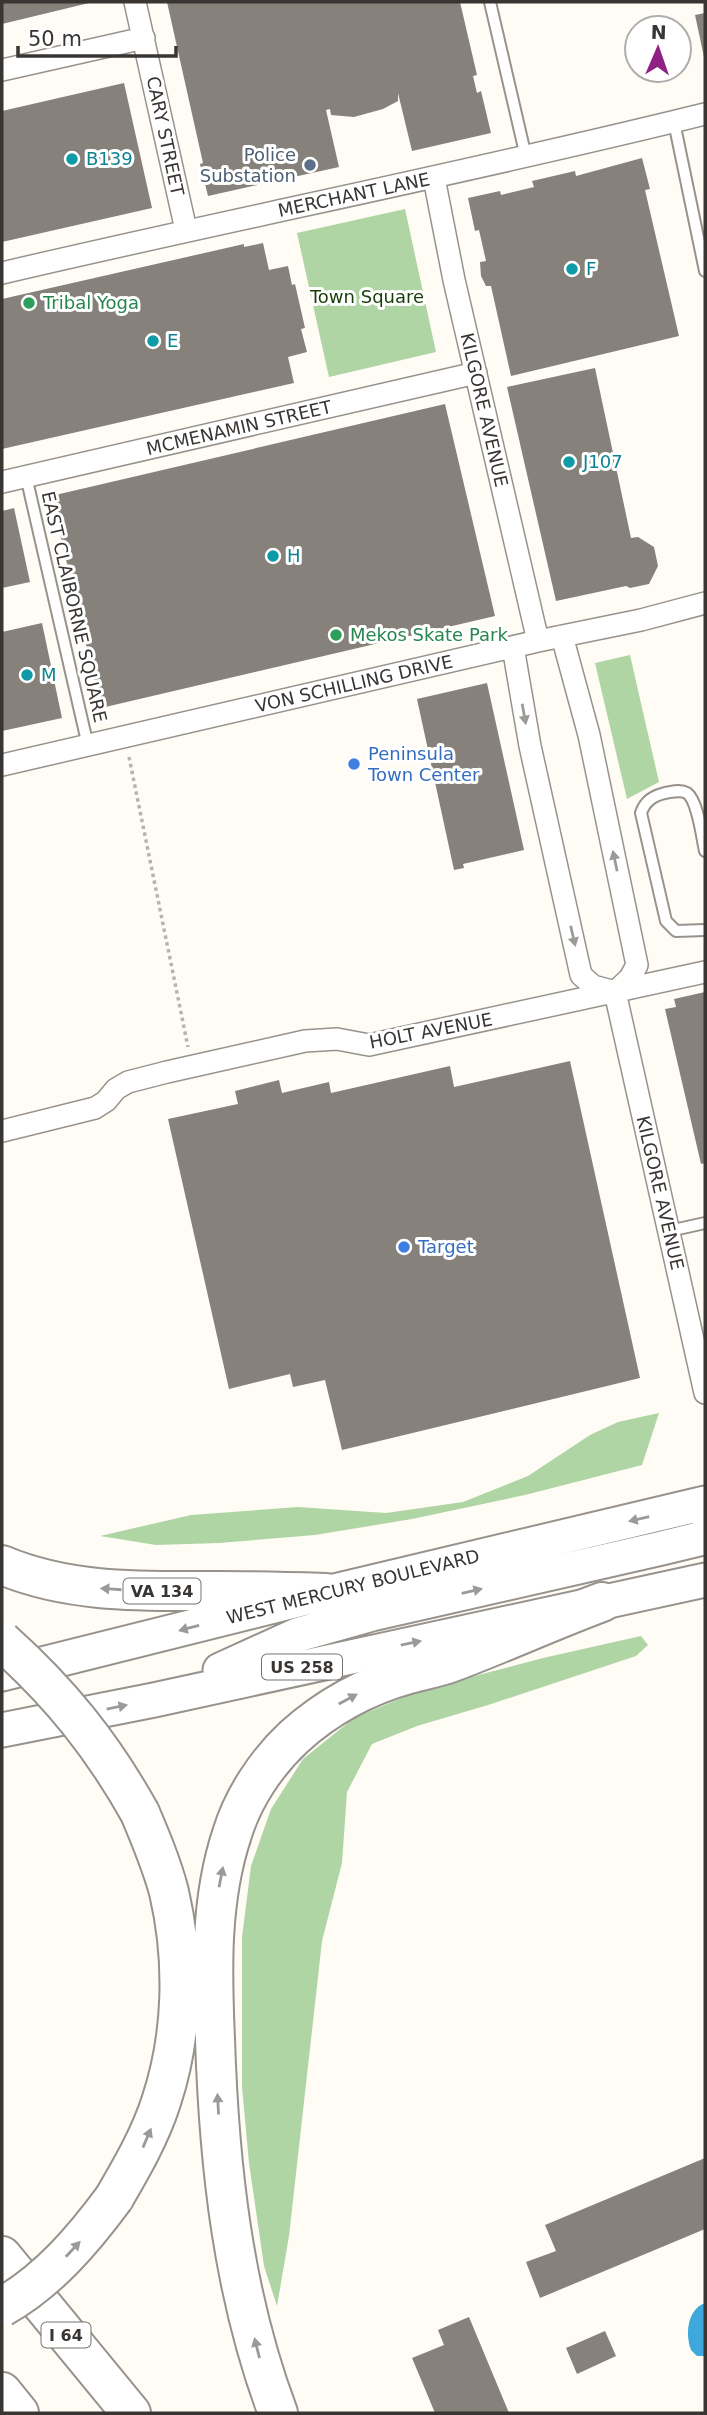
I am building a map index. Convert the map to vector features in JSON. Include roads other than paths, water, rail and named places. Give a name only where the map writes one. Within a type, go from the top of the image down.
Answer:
[{"type":"highway","name":"VA 134","points":[[2,1565],[49,1581],[91,1588],[141,1591],[326,1592]]},
{"type":"highway","points":[[278,2413],[260,2360],[245,2300],[225,2190],[219,2133],[214,1929],[220,1878],[232,1833],[250,1792],[271,1762],[315,1719],[341,1702],[375,1685],[448,1663],[602,1601]]},
{"type":"highway","points":[[2,1642],[38,1675],[84,1726],[114,1767],[140,1812],[169,1892],[180,1972],[174,2054],[161,2103],[140,2153],[114,2198],[70,2252],[43,2277],[2,2307]]},
{"type":"highway","name":"I 64","points":[[2,2256],[131,2413]]},
{"type":"highway","points":[[2,2392],[19,2413]]},
{"type":"main road","name":"WEST MERCURY BOULEVARD","points":[[2,1674],[326,1592],[705,1503]]},
{"type":"main road","points":[[153,1700],[297,1635],[699,1539],[705,1535]]},
{"type":"main road","name":"US 258","points":[[2,1730],[153,1700],[705,1580]]},
{"type":"street","name":"CARY STREET","points":[[135,2],[186,230]]},
{"type":"street","points":[[2,70],[144,38]]},
{"type":"street","name":"MERCHANT LANE","points":[[2,272],[434,178],[705,114]]},
{"type":"street","name":"KILGORE AVENUE","points":[[434,178],[538,641]]},
{"type":"street","name":"MCMENAMIN STREET","points":[[2,482],[476,373]]},
{"type":"street","name":"VON SCHILLING DRIVE","points":[[2,765],[538,641],[641,620],[705,603]]},
{"type":"street","points":[[513,647],[530,746],[581,975],[593,986],[615,992],[630,978],[637,965],[589,735],[562,636]]},
{"type":"street","name":"HOLT AVENUE","points":[[2,1131],[95,1108],[128,1082],[192,1067],[312,1040],[337,1039],[369,1045],[705,972]]},
{"type":"street","name":"KILGORE AVENUE","points":[[615,992],[705,1393]]},
{"type":"lane","points":[[490,2],[526,157]]},
{"type":"lane","points":[[674,122],[705,271]]},
{"type":"lane","name":"EAST CLAIBORNE SQUARE","points":[[26,476],[88,746]]},
{"type":"lane","points":[[705,851],[694,800],[686,792],[660,794],[649,799],[641,813],[666,921],[676,931],[705,930]]},
{"type":"lane","points":[[669,1231],[705,1223]]},
{"type":"water","points":[[705,2303],[705,2356],[697,2356],[689,2344],[689,2323],[694,2311]]},
{"type":"place","name":"B139","points":[[72,159]]},
{"type":"place","name":"Police Substation","points":[[310,165]]},
{"type":"place","name":"F","points":[[572,269]]},
{"type":"place","name":"Tribal Yoga","points":[[29,303]]},
{"type":"place","name":"E","points":[[153,341]]},
{"type":"place","name":"J107","points":[[569,462]]},
{"type":"place","name":"H","points":[[273,556]]},
{"type":"place","name":"Mekos Skate Park","points":[[336,635]]},
{"type":"place","name":"M","points":[[27,675]]},
{"type":"place","name":"Peninsula Town Center","points":[[354,764]]},
{"type":"place","name":"Target","points":[[404,1247]]},
{"type":"park label","name":"Town Square","points":[[367,297]]}]
